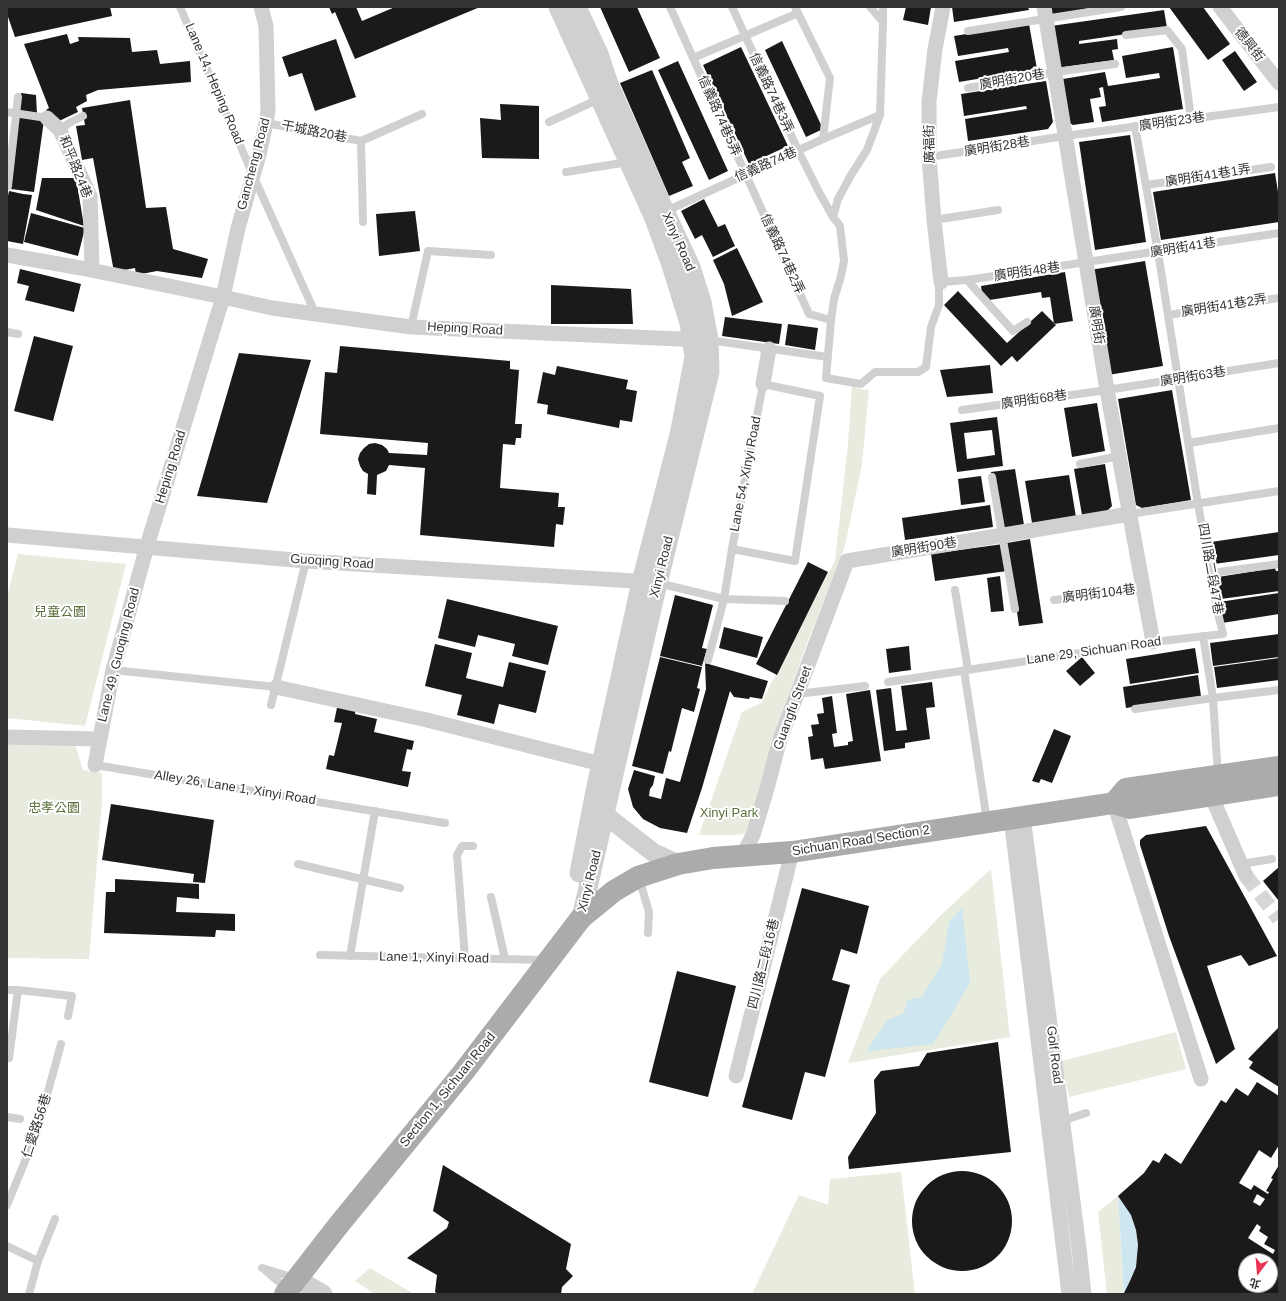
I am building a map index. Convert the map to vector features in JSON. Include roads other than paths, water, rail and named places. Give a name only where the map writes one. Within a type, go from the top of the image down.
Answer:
[{"type":"main road","name":"Sichuan Road Section 2","points":[[614,891],[638,877],[678,864],[713,858],[792,852],[987,821],[1114,803],[1130,808],[1216,786],[1279,767]]},
{"type":"main road","name":"Sichuan Road Section 2","points":[[1216,786],[1279,785]]},
{"type":"main road","name":"Section 1, Sichuan Road","points":[[291,1289],[342,1221],[462,1074],[581,918],[614,891]]},
{"type":"street","name":"Gancheng Road","points":[[223,297],[238,228],[253,175],[268,111],[266,26],[260,7]]},
{"type":"street","name":"Xinyi Road","points":[[558,7],[628,162],[659,214]]},
{"type":"street","name":"Xinyi Road","points":[[577,7],[599,54],[659,214],[670,262],[681,295],[701,340],[694,357],[649,582],[605,815],[581,918]]},
{"type":"street","name":"廣福街","points":[[941,282],[929,158],[929,102],[935,49],[943,7]]},
{"type":"street","name":"德興街","points":[[1220,7],[1279,83]]},
{"type":"street","name":"廣明街","points":[[1045,12],[1107,390],[1153,642]]},
{"type":"street","name":"和平路24巷","points":[[47,118],[60,130],[90,196],[92,270]]},
{"type":"street","name":"Heping Road","points":[[7,255],[92,270],[272,308],[411,327],[701,340]]},
{"type":"street","name":"Heping Road","points":[[147,546],[223,297]]},
{"type":"street","name":"Lane 54, Xinyi Road","points":[[763,384],[769,349]]},
{"type":"street","name":"廣明街90巷","points":[[847,561],[1130,514]]},
{"type":"street","name":"Guoqing Road","points":[[7,535],[306,561],[649,582]]},
{"type":"street","name":"Lane 49, Guoqing Road","points":[[95,765],[113,670],[147,546]]},
{"type":"street","name":"Guangfu Street","points":[[743,856],[753,835],[780,739],[847,561]]},
{"type":"street","name":"Xinyi Road","points":[[581,918],[576,892],[596,786],[649,582]]},
{"type":"street","points":[[276,687],[426,720],[601,764]]},
{"type":"street","points":[[7,737],[99,739]]},
{"type":"street","points":[[596,786],[600,805],[605,815],[654,853],[678,864]]},
{"type":"street","points":[[1216,786],[1214,802],[1243,870]]},
{"type":"street","points":[[1114,803],[1201,1079]]},
{"type":"street","name":"Golf Road","points":[[1017,817],[1062,1121],[1084,1294]]},
{"type":"street","name":"Golf Road","points":[[1017,817],[1069,1294]]},
{"type":"street","name":"四川路二段16巷","points":[[736,1076],[792,852]]},
{"type":"street","points":[[291,1289],[323,1294]]},
{"type":"lane","name":"Lane 14, Heping Road","points":[[180,7],[253,175],[316,314]]},
{"type":"lane","name":"信義路74巷5弄","points":[[670,7],[745,174]]},
{"type":"lane","name":"信義路74巷3弄","points":[[732,7],[798,150],[819,192],[833,217],[840,226],[844,261],[834,299],[826,378],[861,384],[875,372],[918,372],[926,367],[931,327],[939,305],[939,288],[941,282]]},
{"type":"lane","points":[[870,7],[883,22]]},
{"type":"lane","points":[[833,217],[838,199],[867,150],[880,115],[883,7]]},
{"type":"lane","points":[[968,31],[1045,12],[1121,7]]},
{"type":"lane","points":[[693,58],[745,36],[797,10],[830,78],[823,139]]},
{"type":"lane","points":[[1126,35],[1167,30],[1182,49],[1191,119]]},
{"type":"lane","name":"廣明街20巷","points":[[968,88],[1055,72],[1115,64]]},
{"type":"lane","points":[[8,186],[9,155],[18,97]]},
{"type":"lane","points":[[549,122],[599,98]]},
{"type":"lane","name":"廣明街23巷","points":[[1065,136],[1279,107]]},
{"type":"lane","points":[[7,112],[47,118]]},
{"type":"lane","name":"干城路20巷","points":[[266,123],[361,141],[422,114]]},
{"type":"lane","name":"信義路74巷","points":[[659,214],[798,150],[880,115]]},
{"type":"lane","points":[[60,130],[69,123],[83,116]]},
{"type":"lane","name":"廣明街41巷1弄","points":[[1135,126],[1158,252]]},
{"type":"lane","name":"廣明街28巷","points":[[929,158],[1065,136]]},
{"type":"lane","name":"干城路20巷","points":[[361,141],[363,222]]},
{"type":"lane","points":[[566,172],[628,162]]},
{"type":"lane","name":"廣明街41巷1弄","points":[[1146,185],[1271,167]]},
{"type":"lane","name":"信義路74巷2弄","points":[[745,174],[810,314],[831,320]]},
{"type":"lane","points":[[934,220],[998,210]]},
{"type":"lane","name":"廣明街41巷","points":[[1086,263],[1279,233]]},
{"type":"lane","points":[[411,327],[428,251],[491,255]]},
{"type":"lane","name":"廣明街41巷2弄","points":[[1158,252],[1189,443]]},
{"type":"lane","name":"廣明街48巷","points":[[941,282],[967,280],[1086,263]]},
{"type":"lane","name":"廣明街48巷","points":[[967,280],[1013,331],[1027,322]]},
{"type":"lane","name":"廣明街41巷2弄","points":[[1168,315],[1279,298]]},
{"type":"lane","points":[[7,332],[18,334]]},
{"type":"lane","points":[[701,340],[828,357]]},
{"type":"lane","name":"廣明街63巷","points":[[1107,390],[1279,363]]},
{"type":"lane","points":[[732,549],[795,561],[820,396],[763,384]]},
{"type":"lane","name":"Lane 54, Xinyi Road","points":[[708,660],[724,600],[763,384]]},
{"type":"lane","name":"廣明街68巷","points":[[962,410],[1107,390]]},
{"type":"lane","points":[[1189,443],[1279,428]]},
{"type":"lane","name":"四川路二段47巷","points":[[1189,443],[1198,504],[1217,609],[1224,634]]},
{"type":"lane","points":[[1080,464],[1120,456]]},
{"type":"lane","points":[[992,477],[1001,536],[1015,609]]},
{"type":"lane","points":[[1130,514],[1279,491]]},
{"type":"lane","points":[[271,705],[306,561]]},
{"type":"lane","points":[[1211,573],[1279,564]]},
{"type":"lane","points":[[649,582],[724,600],[785,601]]},
{"type":"lane","name":"廣明街104巷","points":[[1054,600],[1144,589]]},
{"type":"lane","points":[[955,590],[987,821]]},
{"type":"lane","name":"Lane 29, Sichuan Road","points":[[888,682],[1153,642],[1224,634]]},
{"type":"lane","points":[[1203,636],[1213,698],[1216,786]]},
{"type":"lane","points":[[113,670],[276,687]]},
{"type":"lane","points":[[797,694],[865,686]]},
{"type":"lane","points":[[1135,708],[1279,690]]},
{"type":"lane","name":"Alley 26, Lane 1, Xinyi Road","points":[[95,765],[445,823]]},
{"type":"lane","points":[[350,956],[375,811]]},
{"type":"lane","points":[[464,958],[457,856],[462,846],[473,846]]},
{"type":"lane","points":[[1243,870],[1272,859]]},
{"type":"lane","points":[[298,864],[400,888]]},
{"type":"lane","points":[[638,877],[649,912],[648,933]]},
{"type":"lane","points":[[491,897],[505,959]]},
{"type":"lane","name":"Lane 1, Xinyi Road","points":[[320,955],[549,960]]},
{"type":"lane","points":[[7,990],[72,996],[68,1016]]},
{"type":"lane","points":[[9,1058],[18,990]]},
{"type":"lane","name":"仁愛路56巷","points":[[7,1206],[37,1132],[61,1044]]},
{"type":"lane","points":[[1062,1121],[1086,1113]]},
{"type":"lane","points":[[7,1117],[20,1119]]},
{"type":"lane","points":[[29,1294],[38,1261],[55,1218]]},
{"type":"lane","points":[[7,1246],[38,1261]]},
{"type":"water","points":[[962,908],[970,983],[933,1044],[866,1051],[888,1020],[904,1013],[908,1000],[922,997],[942,964],[949,922]]},
{"type":"water","points":[[1118,1196],[1131,1215],[1136,1230],[1138,1245],[1136,1267],[1124,1293]]},
{"type":"tunnel","points":[[1246,876],[1279,919]]},
{"type":"park label","name":"兒童公園","points":[[60,612]]},
{"type":"park label","name":"忠孝公園","points":[[54,808]]},
{"type":"park label","name":"Xinyi Park","points":[[729,813]]}]
